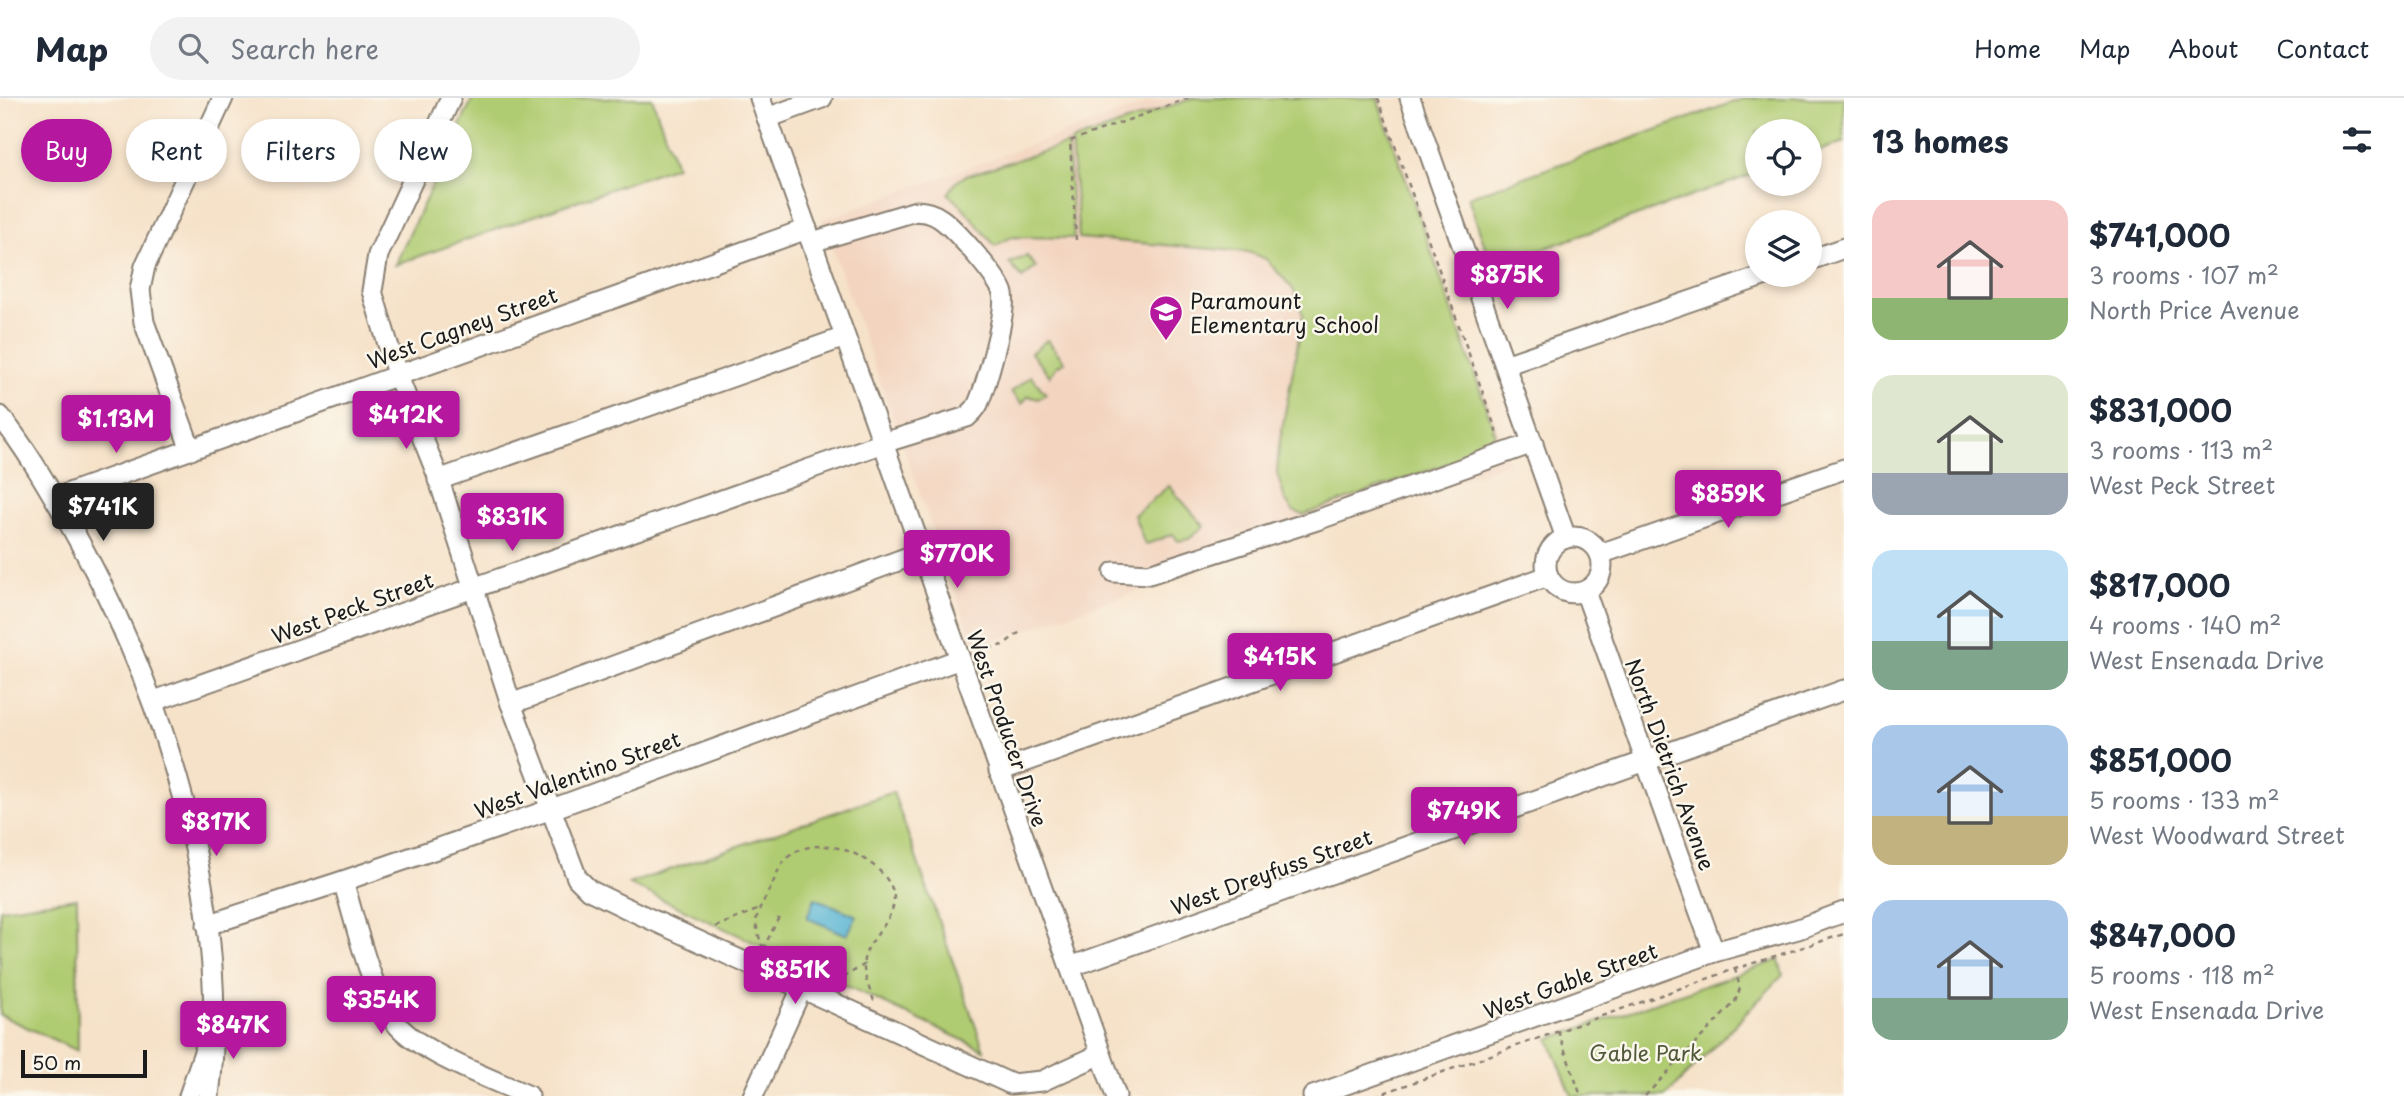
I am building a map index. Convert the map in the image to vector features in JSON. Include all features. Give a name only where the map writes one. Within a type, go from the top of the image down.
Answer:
[{"type":"street","points":[[191,450],[145,322],[140,290],[145,266],[223,98]]},
{"type":"street","points":[[451,98],[378,255],[372,291],[397,374],[438,480],[475,588],[511,704],[577,878],[589,890],[806,979],[1011,1084],[1042,1081],[1101,1054]]},
{"type":"street","name":"West Producer Drive","points":[[760,98],[1116,1096]]},
{"type":"street","points":[[767,118],[822,98]]},
{"type":"street","points":[[1417,100],[1566,538]]},
{"type":"street","name":"West Cagney Street","points":[[55,498],[397,374],[809,235],[916,211],[930,212],[949,226],[997,279],[1003,292],[1003,309],[976,408],[967,417],[940,427]]},
{"type":"street","points":[[1822,256],[1844,248]]},
{"type":"street","points":[[1505,365],[1745,282]]},
{"type":"street","points":[[438,480],[845,337]]},
{"type":"street","points":[[0,416],[55,498],[90,560],[116,613],[153,701],[192,835],[207,925],[213,996],[213,1067],[209,1096]]},
{"type":"street","name":"West Peck Street","points":[[153,701],[883,443],[940,427]]},
{"type":"street","points":[[1114,572],[1149,574],[1317,520],[1533,443]]},
{"type":"street","points":[[1600,554],[1844,469]]},
{"type":"street","points":[[1566,538],[1585,539],[1594,545],[1600,554],[1600,576],[1594,585],[1585,591],[1563,591],[1554,585],[1548,576],[1548,554],[1554,545],[1566,538]]},
{"type":"street","points":[[511,704],[922,552]]},
{"type":"street","points":[[999,771],[1548,576]]},
{"type":"street","name":"North Dietrich Avenue","points":[[1585,591],[1714,952]]},
{"type":"street","name":"West Valentino Street","points":[[207,925],[552,809],[960,659]]},
{"type":"street","name":"West Dreyfuss Street","points":[[1070,967],[1844,690]]},
{"type":"street","points":[[343,881],[375,984],[391,1018],[414,1039],[435,1053],[529,1096]]},
{"type":"street","name":"West Gable Street","points":[[1313,1096],[1714,952],[1798,929],[1844,912]]},
{"type":"street","points":[[753,1096],[806,979]]},
{"type":"street","points":[[189,1096],[212,1024]]},
{"type":"path","points":[[1076,240],[1070,141],[1189,98]]},
{"type":"path","points":[[1378,98],[1496,430],[1496,438],[1491,445],[1494,455]]},
{"type":"path","points":[[979,651],[1003,646],[1020,632]]},
{"type":"path","points":[[780,915],[763,949],[757,929],[757,910],[783,861],[800,849],[817,845],[839,849],[874,865],[890,883],[893,898],[890,916],[864,958],[867,981],[874,1001]]},
{"type":"path","points":[[715,927],[757,910]]},
{"type":"path","points":[[1375,1096],[1735,969],[1844,934]]},
{"type":"path","points":[[806,979],[816,956]]},
{"type":"path","points":[[835,983],[865,964]]},
{"type":"path","points":[[1646,1096],[1735,1002],[1740,988],[1735,969]]},
{"type":"path","points":[[1558,1031],[1581,1096]]},
{"type":"shaded area","name":"Paramount Elementary School","points":[[1162,98],[1380,98],[1509,463],[975,647],[822,220]]},
{"type":"green space","points":[[473,98],[652,98],[676,166],[395,265],[434,182],[472,182],[472,119],[463,119]]},
{"type":"green space","points":[[1193,98],[1377,98],[1495,432],[1486,450],[1303,515],[1293,511],[1285,500],[1277,473],[1279,446],[1303,315],[1293,289],[1266,259],[1248,252],[1079,238],[1071,142]]},
{"type":"green space","points":[[1745,98],[1844,98],[1844,142],[1822,150],[1822,119],[1745,119],[1745,177],[1492,267],[1468,197]]},
{"type":"green space","points":[[1067,144],[1074,238],[1011,237],[995,246],[962,206],[948,194],[956,182],[965,176]]},
{"type":"green space","points":[[1027,256],[1036,267],[1022,278],[1009,263]]},
{"type":"green space","points":[[1047,340],[1065,362],[1057,366],[1050,376],[1031,353]]},
{"type":"green space","points":[[1031,376],[1046,394],[1038,399],[1028,396],[1022,404],[1011,392]]},
{"type":"green space","points":[[1169,486],[1204,526],[1189,539],[1178,541],[1173,534],[1145,545],[1134,515]]},
{"type":"green space","points":[[893,792],[984,1050],[629,884]]},
{"type":"green space","points":[[77,898],[78,1051],[0,1015],[0,909]]},
{"type":"green space","name":"Gable Park","points":[[1779,960],[1783,975],[1666,1096],[1572,1096],[1549,1039]]},
{"type":"water","points":[[815,898],[857,916],[847,935],[807,918]]},
{"type":"place","name":"Paramount Elementary School","points":[[1166,342]]}]
